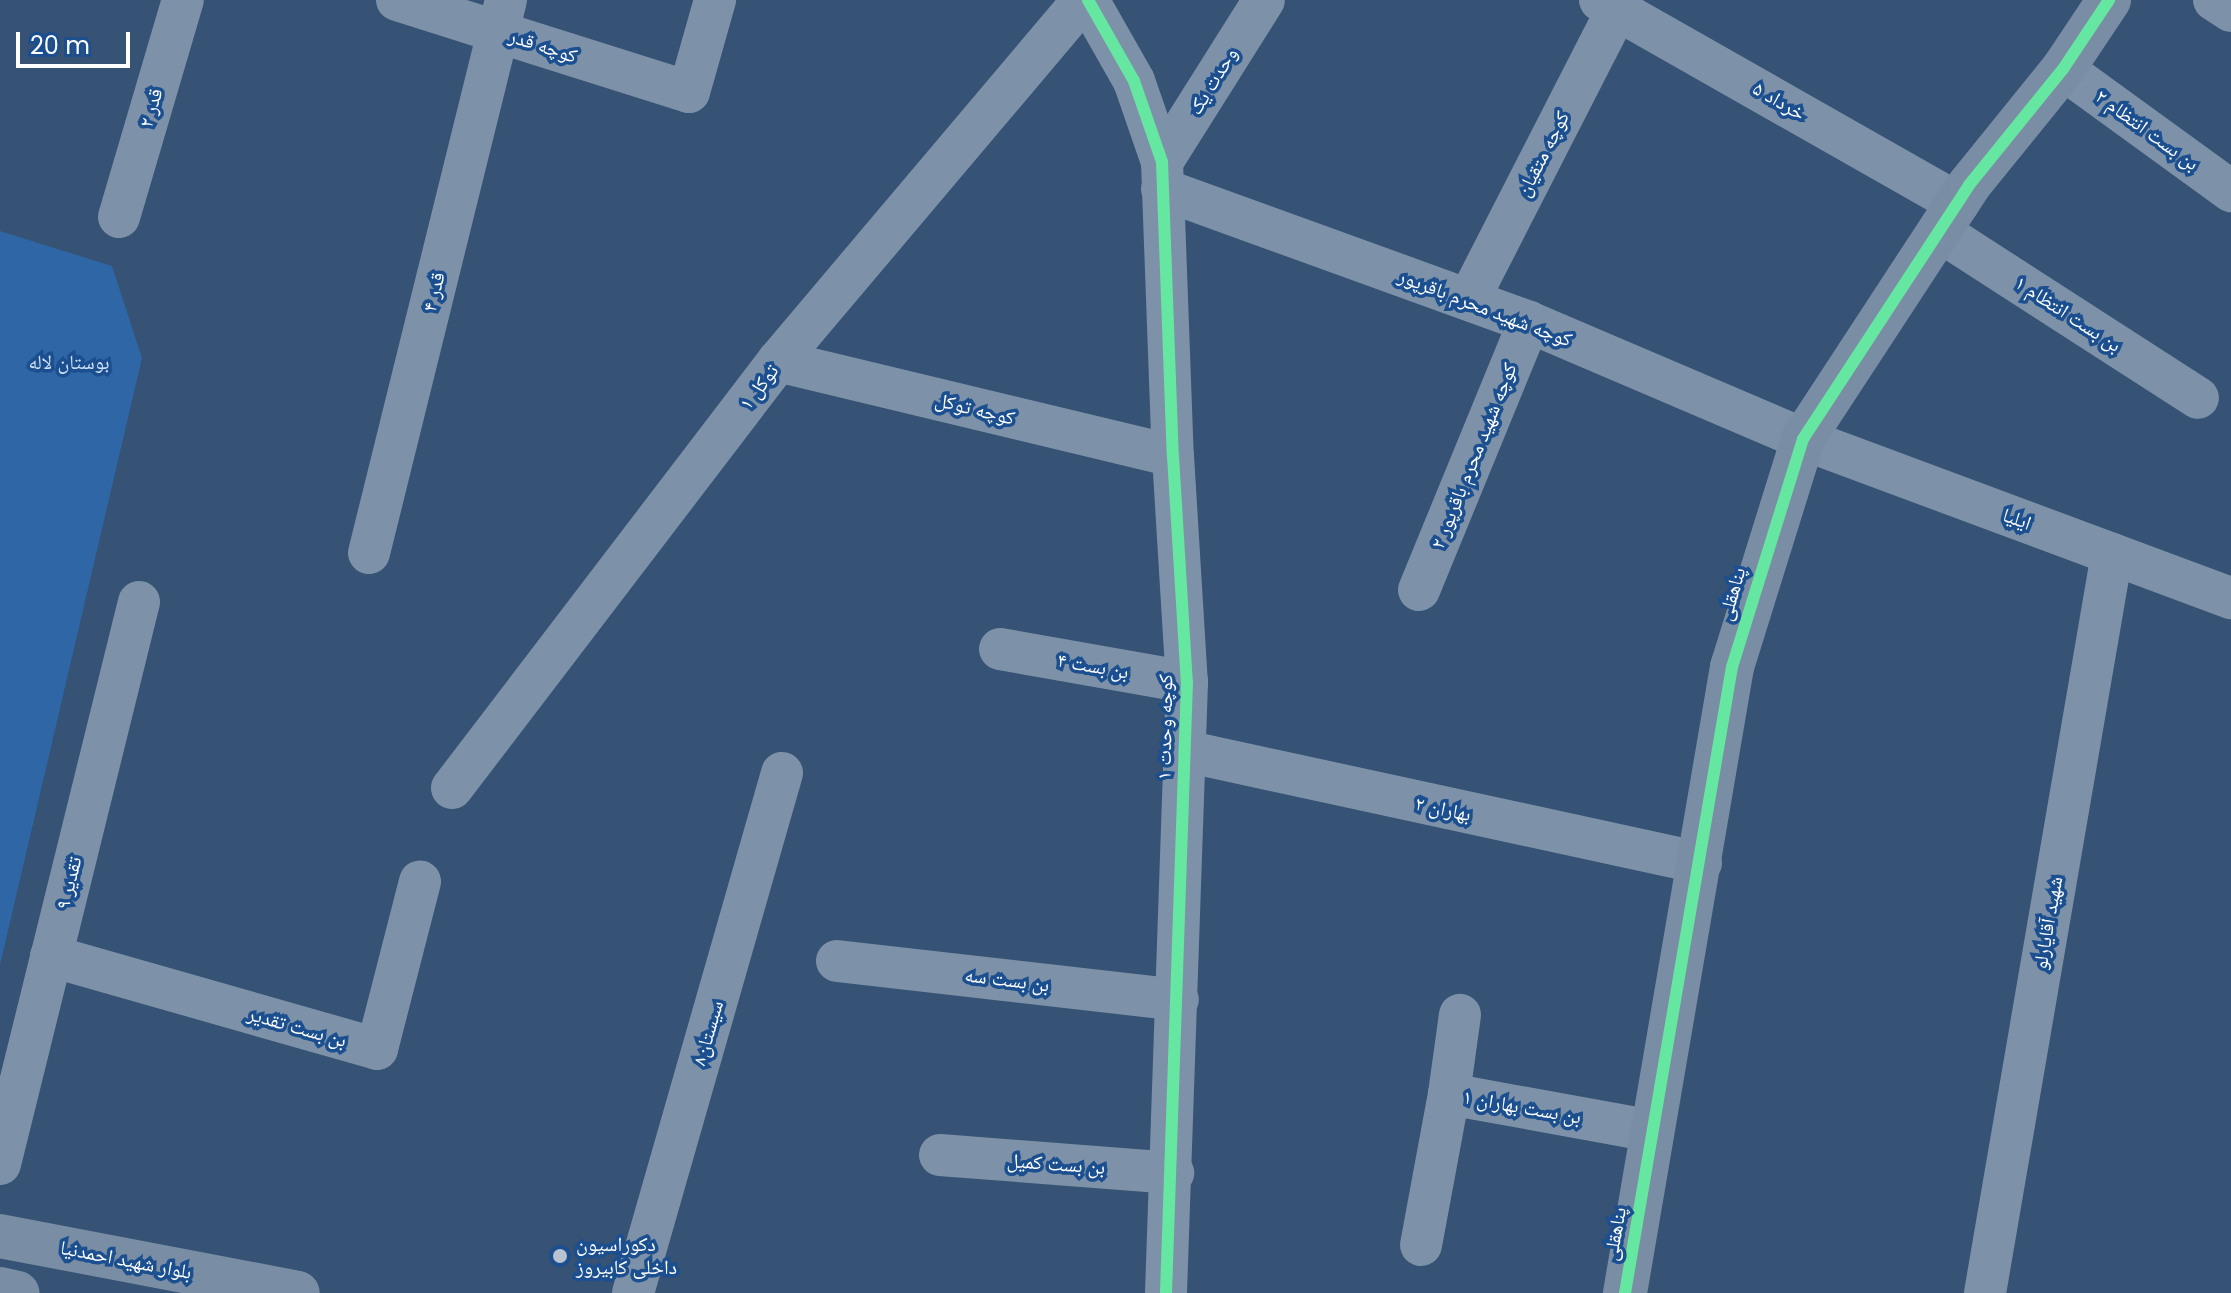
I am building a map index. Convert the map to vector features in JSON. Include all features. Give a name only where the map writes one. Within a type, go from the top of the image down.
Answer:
[{"type":"street","name":"قدر ۲","points":[[119,217],[183,0]]},
{"type":"street","name":"کوچه قدر","points":[[397,0],[502,16],[689,92],[715,0]]},
{"type":"street","name":"کوچه وحدت ۱","points":[[1085,0],[1134,81],[1162,176],[1173,456],[1187,682],[1173,1173],[1166,1293]]},
{"type":"street","name":"توکل ۱","points":[[452,788],[778,361],[1085,0]]},
{"type":"street","name":"وحدت یک","points":[[1162,176],[1264,0]]},
{"type":"street","name":"پناهقلی","points":[[1625,1293],[1701,863],[1732,667],[1803,439],[1948,217],[2063,69],[2109,0]]},
{"type":"street","points":[[2214,0],[2231,11]]},
{"type":"street","name":"خرداد ۵","points":[[1613,3],[1948,217]]},
{"type":"street","name":"کوچه متقیان","points":[[1469,299],[1613,3]]},
{"type":"street","name":"قدر ۴","points":[[369,553],[502,16]]},
{"type":"street","name":"بن بست انتظام ۲","points":[[2063,69],[2231,191]]},
{"type":"street","name":"کوچه شهید محرم باقرپور","points":[[1162,176],[1529,322],[1803,439]]},
{"type":"street","name":"بن بست انتظام ۱","points":[[1948,217],[2198,398]]},
{"type":"street","name":"کوچه شهید محرم باقرپور ۲","points":[[1419,590],[1529,322]]},
{"type":"street","name":"کوچه توکل","points":[[778,361],[1173,456]]},
{"type":"street","name":"ایلیا","points":[[1803,439],[2231,598]]},
{"type":"street","name":"شهید آقایارلو","points":[[1985,1293],[2112,554]]},
{"type":"street","name":"۹ تقدیر","points":[[0,1164],[139,602]]},
{"type":"street","name":"بن بست ۴","points":[[1000,649],[1187,682]]},
{"type":"street","name":"بهاران ۲","points":[[1185,751],[1701,863]]},
{"type":"street","name":"سیستان۸","points":[[633,1293],[782,773]]},
{"type":"street","name":"بن بست تقدیر","points":[[51,956],[377,1049],[420,881]]},
{"type":"street","name":"بن بست سه","points":[[837,961],[1178,1000]]},
{"type":"street","points":[[1449,1094],[1460,1015]]},
{"type":"street","name":"بن بست بهاران ۱","points":[[1421,1245],[1449,1094],[1653,1131]]},
{"type":"street","name":"بن بست کمیل","points":[[940,1155],[1173,1173]]},
{"type":"street","name":"بلوار شهید احمدنیا","points":[[0,1236],[298,1293]]},
{"type":"street","points":[[0,1289],[18,1293]]},
{"type":"green space","name":"بوستان لاله","points":[[0,231],[112,266],[142,358],[0,965]]},
{"type":"cycle path","points":[[1088,0],[1134,81],[1162,162],[1173,456],[1187,682],[1166,1293]]},
{"type":"cycle path","points":[[1625,1293],[1732,667],[1803,439],[1969,185],[2063,69],[2109,0]]},
{"type":"place","name":"دکوراسیون داخلی کابیروز","points":[[560,1256]]}]
